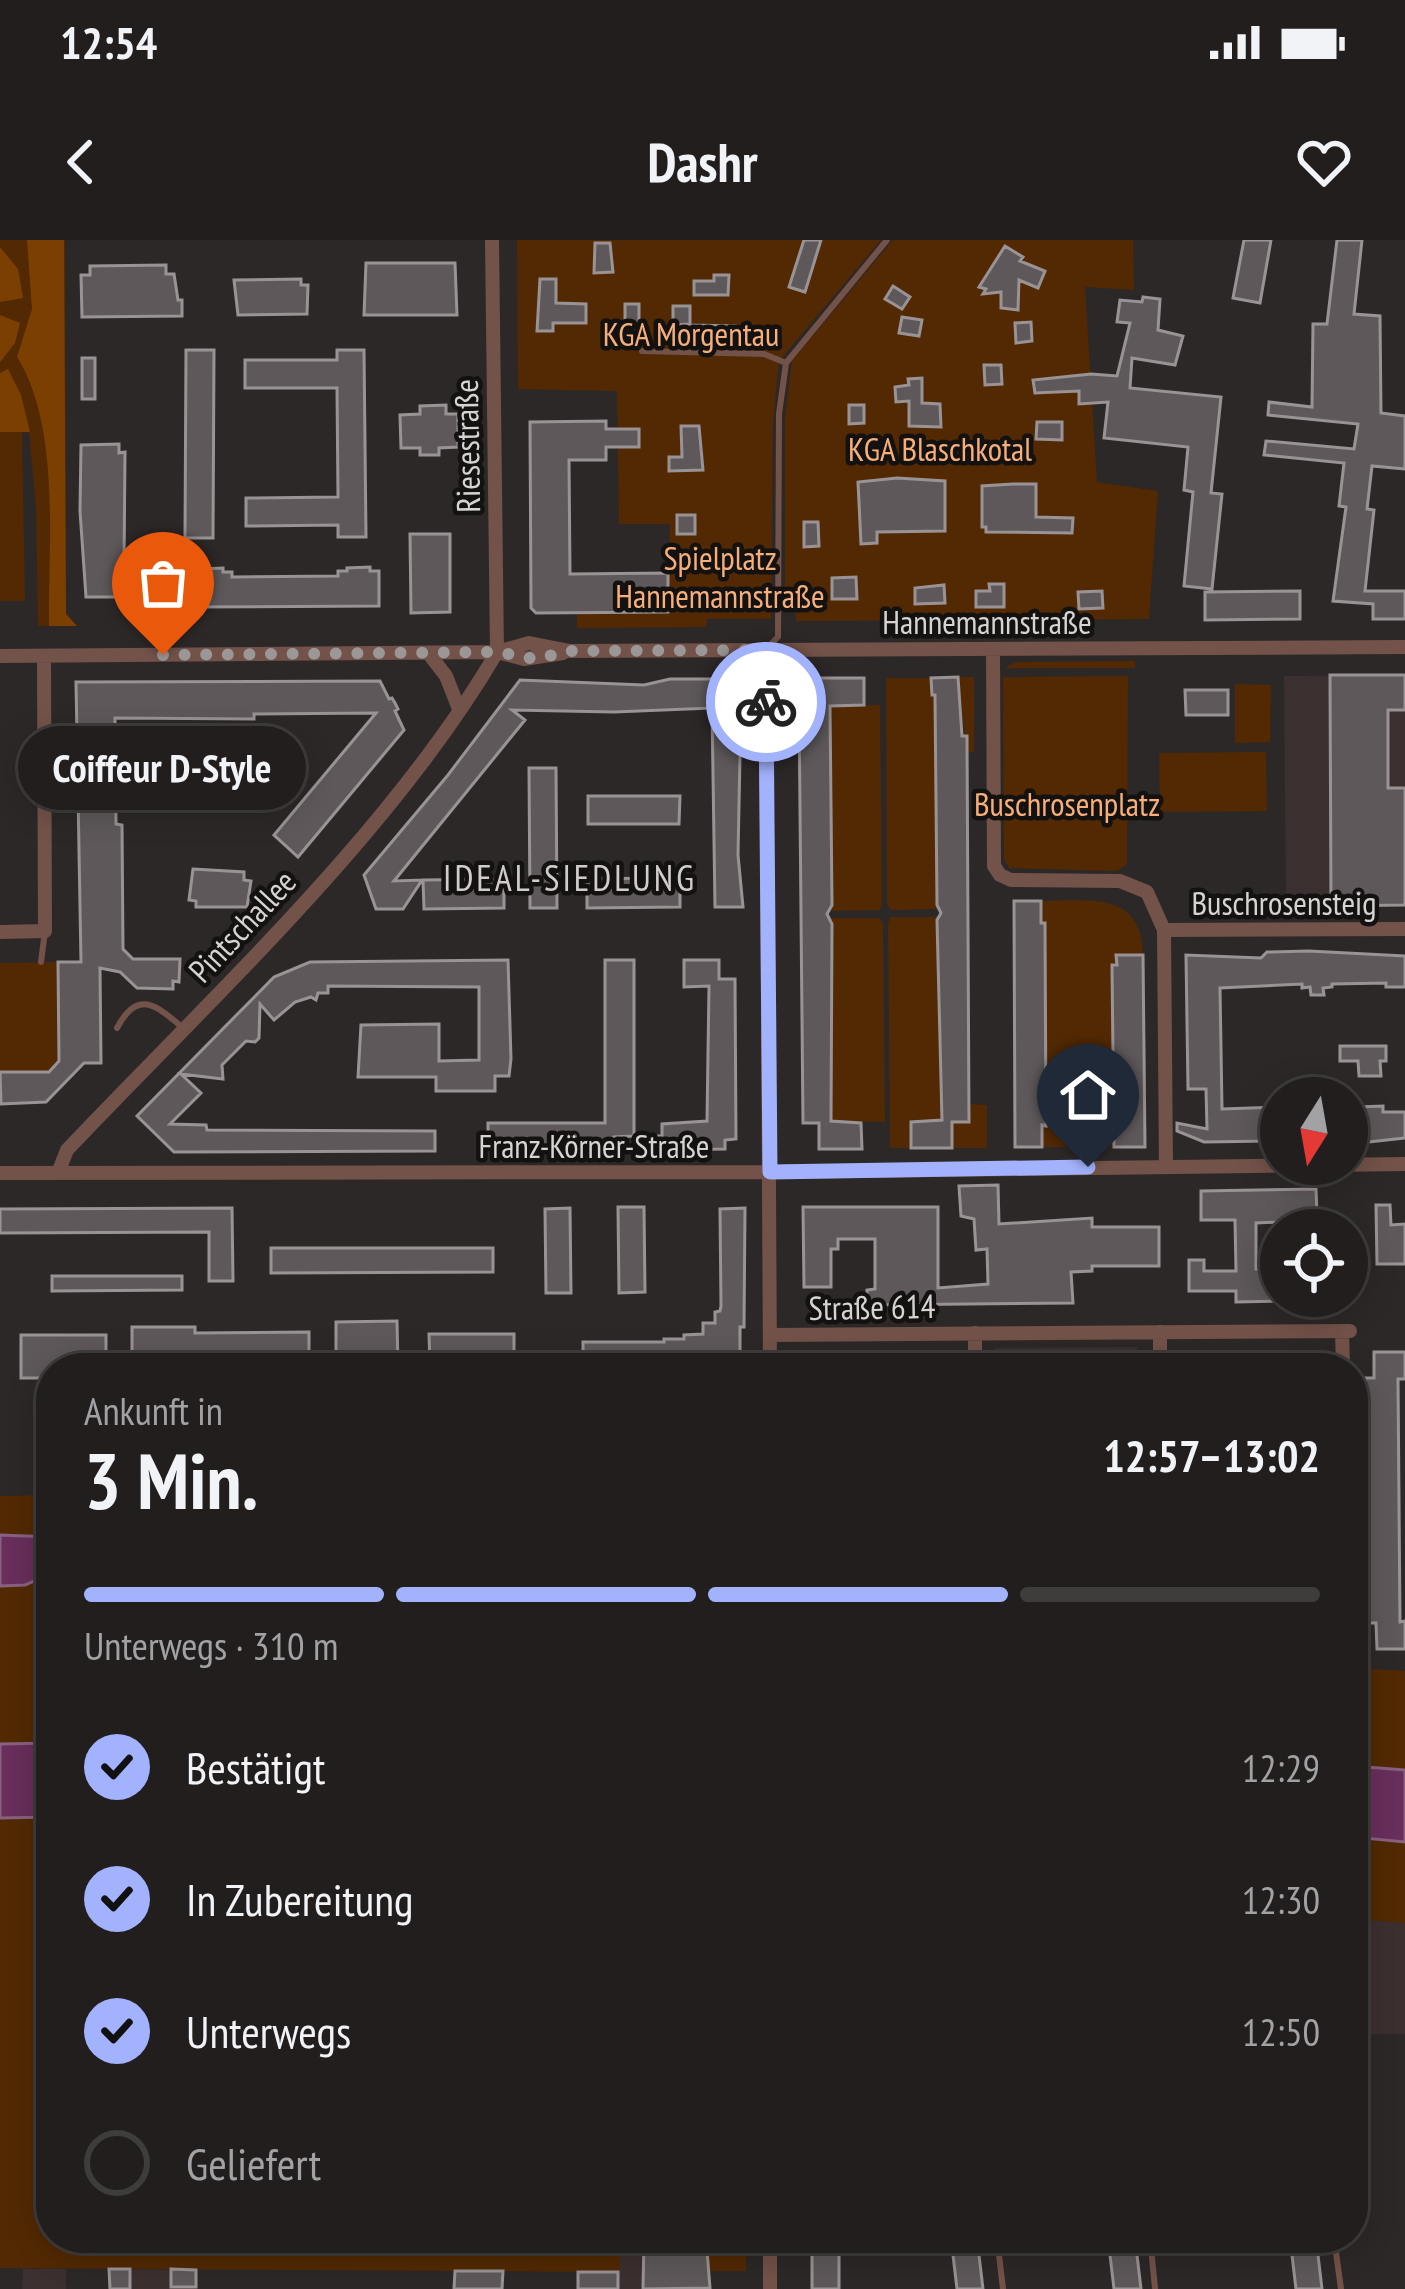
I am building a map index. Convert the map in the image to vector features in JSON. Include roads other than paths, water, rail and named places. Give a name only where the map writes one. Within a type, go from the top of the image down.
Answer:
[{"type":"street","name":"Riesestraße","points":[[492,240],[497,652]]},
{"type":"street","name":"Hannemannstraße","points":[[0,656],[429,654],[497,652],[529,643],[570,651],[1405,646]]},
{"type":"street","points":[[993,649],[994,866],[1011,880],[1120,881],[1137,887],[1147,892],[1164,930],[1166,1167]]},
{"type":"street","points":[[766,650],[770,1353]]},
{"type":"street","name":"Pintschallee","points":[[58,1173],[67,1150],[334,867],[451,725],[497,652]]},
{"type":"street","points":[[429,654],[446,676],[459,709]]},
{"type":"street","points":[[0,932],[45,931],[44,656]]},
{"type":"street","name":"Buschrosensteig","points":[[1164,930],[1405,929]]},
{"type":"street","name":"Franz-Körner-Straße","points":[[0,1173],[770,1172],[1405,1164]]},
{"type":"street","name":"Straße 614","points":[[770,1335],[1346,1331],[1344,1353]]},
{"type":"street","points":[[1160,1332],[1160,1353]]},
{"type":"street","name":"Straße 614","points":[[975,1333],[975,1353]]},
{"type":"street","points":[[770,2253],[770,2289]]},
{"type":"lane","points":[[766,650],[778,638],[779,414],[786,363],[887,240]]},
{"type":"lane","points":[[642,351],[764,354],[786,363]]},
{"type":"lane","points":[[41,962],[45,931]]},
{"type":"lane","points":[[117,1028],[129,1011],[143,1004],[160,1007],[183,1028]]},
{"type":"lane","points":[[999,2253],[1003,2289]]},
{"type":"lane","points":[[1152,2253],[1156,2288]]},
{"type":"lane","points":[[1336,2253],[1341,2289]]},
{"type":"place","name":"Coiffeur D-Style","points":[[163,655]]},
{"type":"district","name":"IDEAL-SIEDLUNG","points":[[570,878]]},
{"type":"park label","name":"KGA Morgentau","points":[[691,334]]},
{"type":"park label","name":"KGA Blaschkotal","points":[[940,449]]},
{"type":"park label","name":"Spielplatz Hannemannstraße","points":[[720,577]]},
{"type":"park label","name":"Buschrosenplatz","points":[[1067,804]]}]
